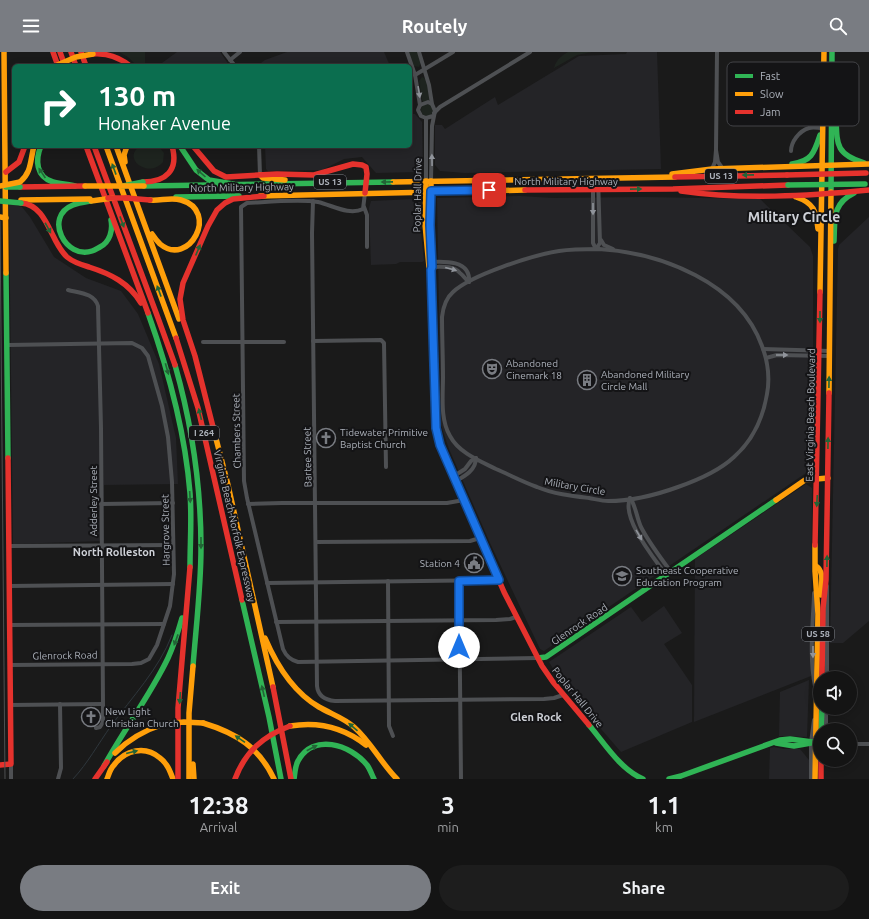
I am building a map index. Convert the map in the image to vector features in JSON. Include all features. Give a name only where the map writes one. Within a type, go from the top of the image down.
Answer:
[{"type":"main road","points":[[0,765],[11,764],[4,52]]},
{"type":"main road","points":[[53,52],[56,64]]},
{"type":"main road","points":[[60,52],[64,64]]},
{"type":"main road","points":[[71,52],[75,64]]},
{"type":"main road","points":[[80,52],[85,64]]},
{"type":"main road","name":"East Virginia Beach Boulevard","points":[[824,52],[824,62]]},
{"type":"main road","points":[[60,64],[76,57],[103,53],[122,60],[127,64]]},
{"type":"main road","name":"East Virginia Beach Boulevard","points":[[822,671],[828,478],[832,126]]},
{"type":"main road","points":[[836,126],[839,148],[847,157],[869,164]]},
{"type":"main road","points":[[748,168],[799,163],[807,160],[816,150],[822,128]]},
{"type":"main road","name":"East Virginia Beach Boulevard","points":[[818,671],[818,614],[815,569],[820,353],[822,128]]},
{"type":"main road","points":[[6,170],[15,167],[22,157],[24,148]]},
{"type":"main road","points":[[20,185],[28,176],[32,167],[34,148]]},
{"type":"main road","points":[[40,148],[37,154],[37,162],[42,175],[48,180],[76,186]]},
{"type":"main road","points":[[84,148],[95,170]]},
{"type":"main road","points":[[87,148],[167,366],[176,402],[185,453],[189,484],[191,535],[178,725],[178,779]]},
{"type":"main road","name":"I 264","points":[[95,148],[169,348],[193,441],[198,484],[201,541],[200,584],[190,704],[188,748],[189,779]]},
{"type":"main road","name":"Virginia Beach-Norfolk Expressway","points":[[107,148],[173,327],[196,401],[269,717],[281,779]]},
{"type":"main road","points":[[117,148],[201,381]]},
{"type":"main road","points":[[126,148],[125,160],[133,191]]},
{"type":"main road","points":[[0,186],[124,186],[143,184],[160,180],[169,172],[175,158],[172,148]]},
{"type":"main road","points":[[181,148],[196,170],[205,178],[233,184]]},
{"type":"main road","points":[[195,148],[209,167],[221,175],[239,177],[260,175],[314,175],[347,165],[362,165],[366,167],[367,174],[365,194]]},
{"type":"main road","points":[[654,177],[712,169],[793,168],[869,164]]},
{"type":"main road","name":"North Military Highway","points":[[143,184],[366,182],[868,173]]},
{"type":"main road","points":[[260,175],[263,178],[274,178],[296,182]]},
{"type":"main road","name":"Poplar Hall Drive","points":[[429,181],[425,235],[430,266],[436,428],[440,445],[516,617],[546,674],[624,767],[634,775],[643,779]]},
{"type":"main road","name":"North Military Highway","points":[[149,199],[428,191],[673,189],[867,183]]},
{"type":"main road","points":[[673,189],[689,193],[709,195],[822,194],[867,190]]},
{"type":"main road","points":[[91,200],[72,205],[64,211],[59,220],[58,228],[62,239],[68,246],[85,252],[103,246],[110,236],[112,227],[103,190]]},
{"type":"main road","points":[[830,278],[838,206],[841,200],[847,196],[867,190]]},
{"type":"main road","points":[[787,195],[802,198],[813,206],[817,220],[821,252]]},
{"type":"main road","points":[[264,196],[233,199],[225,203],[217,210],[208,226],[183,284],[180,299],[181,313],[196,356],[228,485],[280,720],[291,779]]},
{"type":"main road","points":[[0,201],[91,200],[114,198],[180,200],[187,203],[194,209],[198,216],[200,224],[198,233],[191,244],[184,248],[174,249],[160,245],[153,236],[139,208]]},
{"type":"main road","points":[[21,201],[32,206],[38,211],[58,246],[67,256],[78,263],[114,276],[127,284],[141,302],[155,332]]},
{"type":"main road","points":[[0,217],[6,218]]},
{"type":"main road","name":"Glenrock Road","points":[[538,658],[546,657],[805,480],[828,478]]},
{"type":"main road","points":[[815,569],[819,568],[822,574],[821,606],[823,614]]},
{"type":"main road","points":[[95,779],[158,679],[171,653],[181,624],[188,589]]},
{"type":"main road","points":[[256,609],[273,656],[288,680],[308,699],[351,724],[361,734],[377,757]]},
{"type":"main road","points":[[190,704],[194,779]]},
{"type":"main road","points":[[104,766],[115,752],[143,732],[164,724],[184,722],[203,723],[231,733],[251,747],[263,761],[274,779]]},
{"type":"main road","points":[[235,779],[243,760],[254,747],[271,734],[290,726],[314,723],[337,728],[358,739],[397,779]]},
{"type":"main road","points":[[669,779],[681,776],[759,746],[776,743],[782,740],[804,740],[813,742]]},
{"type":"main road","points":[[294,779],[296,765],[301,756],[313,746],[327,743],[346,748],[358,756],[370,769],[374,779]]},
{"type":"main road","points":[[107,779],[111,768],[118,759],[126,754],[140,751],[150,752],[163,760],[169,767],[173,779]]},
{"type":"main road","name":"East Virginia Beach Boulevard","points":[[818,767],[819,778]]},
{"type":"main road","points":[[819,778],[820,767]]},
{"type":"street","points":[[224,52],[233,64]]},
{"type":"street","points":[[230,60],[240,52]]},
{"type":"street","points":[[406,52],[411,64]]},
{"type":"street","points":[[419,52],[425,69],[434,114]]},
{"type":"street","points":[[415,75],[453,52]]},
{"type":"street","points":[[412,67],[415,75],[420,105],[418,110],[422,117],[426,118],[434,114],[440,107],[530,52]]},
{"type":"street","points":[[712,169],[715,162],[716,150],[717,52]]},
{"type":"street","points":[[420,105],[428,102],[440,107]]},
{"type":"street","name":"Poplar Hall Drive","points":[[429,181],[434,114]]},
{"type":"street","name":"Poplar Hall Drive","points":[[426,118],[429,181]]},
{"type":"street","points":[[791,151],[793,141],[803,131],[810,128],[822,128]]},
{"type":"street","points":[[259,148],[260,175]]},
{"type":"street","points":[[716,150],[718,162],[723,169]]},
{"type":"street","points":[[596,178],[593,237],[593,243],[596,249],[600,246],[596,190]]},
{"type":"street","points":[[365,194],[364,207],[367,215],[367,247]]},
{"type":"street","points":[[313,201],[354,211],[359,211],[364,207]]},
{"type":"street","name":"Chambers Street","points":[[302,662],[290,659],[284,653],[248,504],[244,481],[241,207],[247,203],[313,201]]},
{"type":"street","name":"Bartee Street","points":[[313,201],[317,686],[318,692],[325,699],[334,701],[389,701]]},
{"type":"street","points":[[582,249],[590,245],[593,237]]},
{"type":"street","name":"Military Circle","points":[[600,238],[604,245],[619,251]]},
{"type":"street","name":"Military Circle","points":[[582,249],[631,253],[669,264],[698,277],[713,287],[732,301],[746,316],[756,332],[763,349],[766,358],[769,384],[764,411],[750,440],[725,465],[708,475],[672,489],[630,498],[604,500],[567,495],[544,490],[525,483],[462,450],[452,440],[446,428],[444,416],[442,310],[450,296],[458,288],[469,282],[486,274],[530,258],[557,251],[582,249]]},
{"type":"street","points":[[430,266],[454,268],[469,282]]},
{"type":"street","name":"Adderley Street","points":[[68,290],[89,295],[97,302],[99,343],[103,722],[100,727],[96,728]]},
{"type":"street","points":[[313,341],[380,340],[384,344],[386,467]]},
{"type":"street","points":[[203,342],[284,342]]},
{"type":"street","name":"Hargrove Street","points":[[8,345],[132,343],[139,346],[147,353],[162,406],[171,462],[173,503],[172,597],[158,645],[149,659],[141,663],[120,664]]},
{"type":"street","points":[[763,349],[830,354]]},
{"type":"street","points":[[766,358],[777,355],[820,353]]},
{"type":"street","points":[[455,479],[469,473],[475,464],[476,458]]},
{"type":"street","points":[[630,498],[629,508],[637,532],[668,574]]},
{"type":"street","points":[[248,504],[447,502],[464,500]]},
{"type":"street","points":[[101,504],[173,503]]},
{"type":"street","points":[[316,542],[470,541],[480,538]]},
{"type":"street","points":[[9,546],[173,545]]},
{"type":"street","points":[[267,583],[499,580]]},
{"type":"street","points":[[826,580],[828,603],[827,671]]},
{"type":"street","points":[[459,581],[461,779]]},
{"type":"street","points":[[388,582],[389,726],[393,736]]},
{"type":"street","points":[[10,586],[173,584]]},
{"type":"street","points":[[276,622],[510,619],[516,617]]},
{"type":"street","points":[[10,625],[164,624]]},
{"type":"street","name":"Glenrock Road","points":[[302,662],[538,658]]},
{"type":"street","name":"Glenrock Road","points":[[10,665],[120,664]]},
{"type":"street","points":[[389,701],[544,699],[563,695]]},
{"type":"street","points":[[10,704],[103,704]]},
{"type":"street","points":[[58,779],[61,768],[60,704]]},
{"type":"street","points":[[857,744],[869,744]]},
{"type":"street","points":[[11,764],[11,779]]},
{"type":"street","points":[[811,779],[813,765]]},
{"type":"street","points":[[819,778],[822,767]]},
{"type":"shaded area","points":[[119,52],[145,52],[145,64],[135,64],[128,57]]},
{"type":"shaded area","points":[[177,52],[220,52],[228,64],[151,64],[162,63]]},
{"type":"shaded area","points":[[287,52],[384,52],[389,64],[260,64],[265,60]]},
{"type":"shaded area","points":[[408,52],[417,52],[421,62],[419,67],[414,66]]},
{"type":"shaded area","points":[[568,52],[592,52],[577,55],[554,68],[559,58]]},
{"type":"shaded area","points":[[627,52],[657,52],[661,169],[465,173],[440,171],[435,165],[435,125],[442,125],[445,129],[495,97],[498,105],[579,56],[626,54]]},
{"type":"shaded area","points":[[422,77],[426,79],[430,100],[423,102],[419,81]]},
{"type":"shaded area","points":[[425,104],[429,104],[433,110],[429,116],[425,116],[421,112],[421,108]]},
{"type":"shaded area","points":[[412,114],[415,114],[422,122],[423,168],[419,172],[376,173],[362,157],[344,159],[322,170],[268,171],[266,169],[265,148],[412,148]]},
{"type":"shaded area","points":[[138,148],[160,148],[164,153],[163,162],[157,167],[145,168],[135,161],[135,151]]},
{"type":"shaded area","name":"Military Circle","points":[[520,196],[553,198],[643,197],[760,199],[810,247],[813,256],[813,396],[811,467],[809,471],[544,651],[540,649],[490,543],[449,449],[441,425],[437,198]]},
{"type":"shaded area","points":[[415,199],[421,203],[423,219],[421,232],[424,261],[371,265],[369,208],[371,201]]},
{"type":"shaded area","points":[[9,204],[22,207],[30,217],[54,257],[86,278],[121,291],[138,314],[159,364],[176,438],[178,484],[104,485],[104,541],[13,544]]},
{"type":"shaded area","points":[[869,217],[869,621],[843,643],[830,643],[838,249],[839,245]]},
{"type":"shaded area","points":[[806,484],[812,488],[811,676],[694,722],[695,559]]},
{"type":"shaded area","points":[[664,606],[682,633],[664,644],[692,685],[692,722],[621,752],[563,685],[549,662],[631,607],[642,622]]},
{"type":"shaded area","points":[[809,680],[807,737],[779,736],[780,692]]},
{"type":"shaded area","points":[[774,747],[784,749],[800,749],[809,760],[809,779],[769,779],[770,748]]},
{"type":"waterway","points":[[73,779],[153,671],[172,635]]},
{"type":"tram line","points":[[0,221],[5,779]]},
{"type":"traffic: fast","points":[[832,52],[832,62]]},
{"type":"traffic: fast","points":[[831,126],[831,192]]},
{"type":"traffic: fast","points":[[837,126],[838,141],[843,152],[855,160],[864,163]]},
{"type":"traffic: fast","points":[[792,164],[804,161],[811,155],[816,147],[820,135]]},
{"type":"traffic: fast","points":[[40,148],[38,167],[43,176],[47,180],[53,182],[75,186]]},
{"type":"traffic: fast","points":[[181,148],[196,170],[209,180],[233,184]]},
{"type":"traffic: fast","points":[[123,186],[143,182]]},
{"type":"traffic: fast","points":[[144,186],[393,182]]},
{"type":"traffic: fast","points":[[788,185],[865,184]]},
{"type":"traffic: fast","points":[[6,187],[20,187]]},
{"type":"traffic: fast","points":[[834,241],[835,219],[838,207],[847,197],[854,193]]},
{"type":"traffic: fast","points":[[176,197],[239,196]]},
{"type":"traffic: fast","points":[[0,201],[21,203]]},
{"type":"traffic: fast","points":[[91,201],[73,205],[64,211],[60,219],[59,227],[67,244],[82,252],[96,249],[103,245],[108,239],[112,228],[111,220]]},
{"type":"traffic: fast","points":[[6,273],[8,458]]},
{"type":"traffic: fast","points":[[148,313],[163,357],[175,402],[188,470],[191,502],[190,567]]},
{"type":"traffic: fast","points":[[175,365],[191,433],[201,525],[201,563],[193,666]]},
{"type":"traffic: fast","points":[[538,658],[546,657],[776,500]]},
{"type":"traffic: fast","points":[[242,600],[269,717],[281,779]]},
{"type":"traffic: fast","points":[[104,766],[161,672],[172,648],[182,618]]},
{"type":"traffic: fast","points":[[821,723],[822,715]]},
{"type":"traffic: fast","points":[[589,725],[620,763],[635,775],[643,779]]},
{"type":"traffic: fast","points":[[669,779],[780,740],[790,739],[813,742]]},
{"type":"traffic: fast","points":[[776,743],[794,746],[811,743]]},
{"type":"traffic: fast","points":[[294,779],[297,763],[305,752],[322,744],[342,747],[360,758],[367,765],[374,779]]},
{"type":"traffic: slow","points":[[4,52],[6,273]]},
{"type":"traffic: slow","points":[[824,52],[824,62]]},
{"type":"traffic: slow","points":[[60,64],[76,57],[93,54]]},
{"type":"traffic: slow","points":[[820,292],[823,126]]},
{"type":"traffic: slow","points":[[20,182],[29,170],[34,148]]},
{"type":"traffic: slow","points":[[107,148],[176,338]]},
{"type":"traffic: slow","points":[[117,148],[179,319]]},
{"type":"traffic: slow","points":[[125,162],[124,155],[126,148]]},
{"type":"traffic: slow","points":[[672,174],[712,169],[869,164]]},
{"type":"traffic: slow","points":[[260,175],[263,178],[285,180]]},
{"type":"traffic: slow","points":[[393,182],[675,177]]},
{"type":"traffic: slow","points":[[426,181],[425,224],[429,267],[432,277],[435,418],[439,441]]},
{"type":"traffic: slow","points":[[431,181],[431,270]]},
{"type":"traffic: slow","points":[[0,186],[20,182]]},
{"type":"traffic: slow","points":[[85,186],[144,186]]},
{"type":"traffic: slow","points":[[260,196],[525,190]]},
{"type":"traffic: slow","points":[[829,393],[831,192]]},
{"type":"traffic: slow","points":[[796,197],[807,202],[813,208],[818,229]]},
{"type":"traffic: slow","points":[[91,201],[113,198]]},
{"type":"traffic: slow","points":[[21,200],[90,199]]},
{"type":"traffic: slow","points":[[150,200],[181,200],[192,206],[198,215],[199,225],[196,235],[190,244],[181,249],[171,249],[160,244],[152,234]]},
{"type":"traffic: slow","points":[[0,217],[6,218]]},
{"type":"traffic: slow","points":[[213,427],[228,485],[273,687]]},
{"type":"traffic: slow","points":[[776,500],[805,480],[828,478]]},
{"type":"traffic: slow","points":[[815,545],[818,614],[815,779]]},
{"type":"traffic: slow","points":[[816,566],[822,575],[821,595]]},
{"type":"traffic: slow","points":[[265,638],[281,668],[301,694],[319,707],[346,721],[354,727],[366,739],[397,779]]},
{"type":"traffic: slow","points":[[189,779],[189,713],[193,666]]},
{"type":"traffic: slow","points":[[164,724],[184,722],[203,723]]},
{"type":"traffic: slow","points":[[203,723],[226,731],[254,750],[268,768],[274,779]]},
{"type":"traffic: slow","points":[[115,753],[126,743],[150,729],[164,724]]},
{"type":"traffic: slow","points":[[290,726],[311,724],[330,727],[348,734],[366,745]]},
{"type":"traffic: slow","points":[[107,779],[112,768],[119,760],[129,753],[136,751],[154,754],[165,762],[173,779]]},
{"type":"traffic: slow","points":[[193,764],[194,779]]},
{"type":"traffic: jam","points":[[53,52],[57,64]]},
{"type":"traffic: jam","points":[[60,52],[64,64]]},
{"type":"traffic: jam","points":[[71,52],[75,64]]},
{"type":"traffic: jam","points":[[81,52],[85,64]]},
{"type":"traffic: jam","points":[[93,54],[113,56],[127,64]]},
{"type":"traffic: jam","points":[[6,172],[19,162],[24,148]]},
{"type":"traffic: jam","points":[[87,148],[148,313]]},
{"type":"traffic: jam","points":[[95,148],[175,365]]},
{"type":"traffic: jam","points":[[143,182],[158,180],[169,173],[174,162],[172,148]]},
{"type":"traffic: jam","points":[[195,148],[214,171],[226,177],[277,174],[314,175],[353,164],[362,165],[366,167],[367,174],[365,193]]},
{"type":"traffic: jam","points":[[787,175],[866,173]]},
{"type":"traffic: jam","points":[[675,177],[787,175]]},
{"type":"traffic: jam","points":[[525,190],[673,189],[788,185]]},
{"type":"traffic: jam","points":[[20,187],[85,186]]},
{"type":"traffic: jam","points":[[681,191],[704,194],[775,196],[869,190]]},
{"type":"traffic: jam","points":[[213,427],[195,356],[183,320],[180,299],[183,283],[208,226],[217,210],[225,203],[233,199],[264,196]]},
{"type":"traffic: jam","points":[[108,198],[129,198]]},
{"type":"traffic: jam","points":[[126,198],[150,200]]},
{"type":"traffic: jam","points":[[21,203],[30,205],[43,217],[56,243],[67,257],[119,280],[131,290],[141,303]]},
{"type":"traffic: jam","points":[[815,545],[820,292]]},
{"type":"traffic: jam","points":[[176,338],[198,408],[242,600]]},
{"type":"traffic: jam","points":[[822,671],[823,608],[826,580],[829,393]]},
{"type":"traffic: jam","points":[[439,441],[504,592],[542,666],[553,682],[589,725]]},
{"type":"traffic: jam","points":[[0,765],[11,764],[8,458]]},
{"type":"traffic: jam","points":[[178,779],[178,708],[190,567]]},
{"type":"traffic: jam","points":[[273,687],[291,779]]},
{"type":"traffic: jam","points":[[235,779],[244,761],[256,746],[271,735],[290,726]]},
{"type":"traffic: jam","points":[[95,779],[107,762]]},
{"type":"traffic: jam","points":[[821,767],[821,779]]},
{"type":"place","name":"Abandoned Cinemark 18","points":[[492,369]]},
{"type":"place","name":"Abandoned Military Circle Mall","points":[[587,380]]},
{"type":"place","name":"Tidewater Primitive Baptist Church","points":[[326,438]]},
{"type":"place","name":"Station 4","points":[[474,563]]},
{"type":"place","name":"Southeast Cooperative Education Program","points":[[622,576]]},
{"type":"place","name":"New Light Christian Church","points":[[91,717]]},
{"type":"district","name":"Military Circle","points":[[794,217]]},
{"type":"district","name":"North Rolleston","points":[[114,552]]},
{"type":"district","name":"Glen Rock","points":[[536,717]]},
{"type":"route","points":[[459,647],[459,581],[499,580],[437,436],[435,418],[430,202],[431,191],[489,190]]}]
